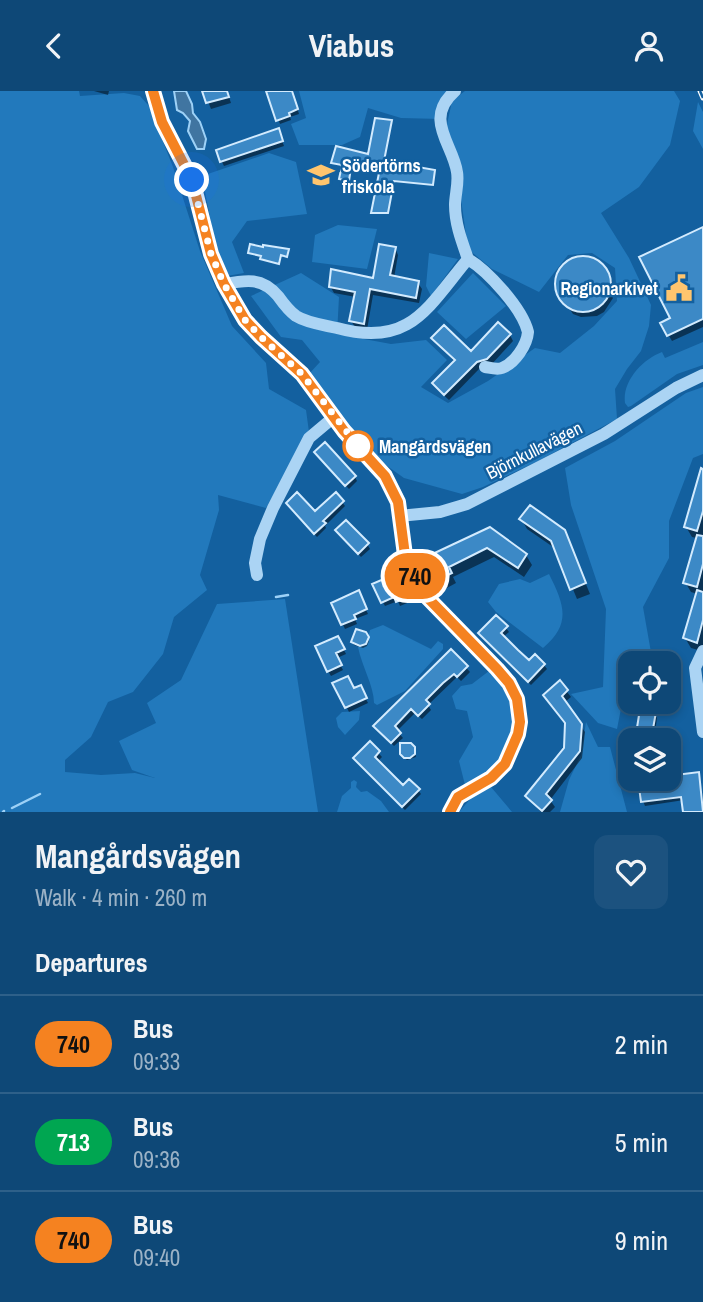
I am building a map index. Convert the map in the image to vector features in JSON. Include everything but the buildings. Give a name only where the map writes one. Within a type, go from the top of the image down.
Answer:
[{"type":"street","points":[[153,91],[162,122],[192,180],[206,241],[224,284],[245,320],[302,374],[391,485],[398,502],[405,555],[423,593],[497,669],[509,683],[517,699],[520,722],[518,734],[505,764],[491,778],[458,797],[450,812]]},
{"type":"street","points":[[455,91],[447,99],[443,109],[442,134],[457,171],[455,212],[460,236],[468,259],[486,272],[516,309],[528,332],[524,347],[505,367],[500,370],[485,367]]},
{"type":"street","points":[[224,284],[252,280],[259,282],[275,293],[295,316],[337,328],[372,334],[391,332],[406,326],[424,313],[468,259]]},
{"type":"street","name":"Björnkullavägen","points":[[399,516],[440,512],[467,504],[604,434],[676,388],[703,375]]},
{"type":"street","points":[[257,575],[255,563],[260,539],[273,509],[309,438],[334,417]]},
{"type":"street","points":[[703,651],[695,668],[703,732]]},
{"type":"shaded area","points":[[0,91],[79,91],[80,96],[124,93],[140,96],[149,106],[173,167],[200,251],[232,326],[266,363],[269,389],[306,410],[309,432],[266,508],[218,495],[219,510],[200,575],[207,590],[174,617],[163,654],[133,692],[108,702],[91,737],[65,760],[65,772],[101,775],[135,773],[155,778],[132,770],[119,741],[156,723],[147,703],[181,680],[217,604],[285,599],[318,812],[0,812]]},
{"type":"shaded area","points":[[174,91],[186,91],[206,139],[204,149],[197,149],[188,131],[190,121],[177,110]]},
{"type":"shaded area","points":[[299,91],[454,91],[441,119],[401,118],[368,108],[360,137],[342,145],[299,145],[291,124],[306,118]]},
{"type":"shaded area","points":[[465,91],[674,91],[680,101],[670,145],[639,187],[601,213],[629,258],[651,305],[649,326],[641,351],[615,389],[617,419],[538,461],[462,494],[404,478],[376,458],[350,433],[308,375],[320,362],[302,340],[281,337],[251,296],[301,273],[339,297],[337,334],[391,344],[426,340],[447,360],[421,387],[448,403],[488,381],[535,348],[560,353],[594,326],[617,301],[615,268],[592,253],[568,255],[539,292],[492,269],[468,249],[461,199],[463,171],[446,129],[452,101]]},
{"type":"shaded area","points":[[698,102],[703,112],[703,149],[693,131]]},
{"type":"shaded area","points":[[269,153],[296,162],[307,214],[247,221],[232,242],[244,273],[227,276],[217,254],[202,176]]},
{"type":"shaded area","points":[[338,225],[377,229],[367,269],[312,262],[315,235]]},
{"type":"shaded area","points":[[429,253],[458,259],[431,296],[426,286]]},
{"type":"shaded area","points":[[473,273],[506,306],[466,339],[437,312]]},
{"type":"shaded area","points":[[703,342],[703,365],[677,374],[628,407],[625,403],[627,387],[641,365],[662,352],[665,358]]},
{"type":"shaded area","points":[[703,387],[703,454],[693,458],[669,521],[669,558],[643,607],[651,651],[618,651],[620,714],[617,729],[598,723],[571,694],[603,687],[606,609],[571,505],[565,468],[615,441],[686,393]]},
{"type":"shaded area","points":[[549,574],[561,604],[562,622],[543,648],[496,612],[488,602],[499,584],[520,579],[530,583]]},
{"type":"shaded area","points":[[383,625],[431,649],[438,641],[443,644],[443,649],[405,691],[377,705],[374,703],[358,647],[366,645],[370,630]]},
{"type":"shaded area","points":[[489,671],[506,689],[513,702],[514,726],[509,744],[495,769],[465,785],[459,761],[473,737],[467,711],[456,709],[452,696],[461,686],[472,684]]},
{"type":"shaded area","points":[[360,711],[359,720],[345,735],[338,727],[336,718],[342,712]]},
{"type":"shaded area","points":[[586,722],[598,747],[610,747],[618,778],[618,791],[622,791],[627,812],[560,812],[569,780],[581,755]]},
{"type":"shaded area","points":[[354,780],[361,792],[367,791],[381,801],[389,812],[337,812],[342,796],[351,788],[351,782]]},
{"type":"shaded area","points":[[491,787],[512,812],[459,812],[472,797]]},
{"type":"waterway","points":[[276,597],[288,595]]},
{"type":"waterway","points":[[12,808],[40,794]]},
{"type":"railway","points":[[700,91],[703,98]]},
{"type":"bus line","name":"740","points":[[153,91],[162,122],[192,180],[211,254],[224,284],[245,320],[302,374],[344,431],[385,476],[398,502],[405,555],[423,593],[497,669],[509,683],[517,699],[520,722],[518,734],[505,764],[491,778],[458,797],[450,812]]},
{"type":"place","name":"Södertörns friskola","points":[[321,175]]},
{"type":"place","name":"Regionarkivet","points":[[679,288]]},
{"type":"place","name":"Mangårdsvägen","points":[[358,446]]},
{"type":"route","points":[[192,180],[206,241],[224,284],[245,320],[302,374],[358,446]]}]
